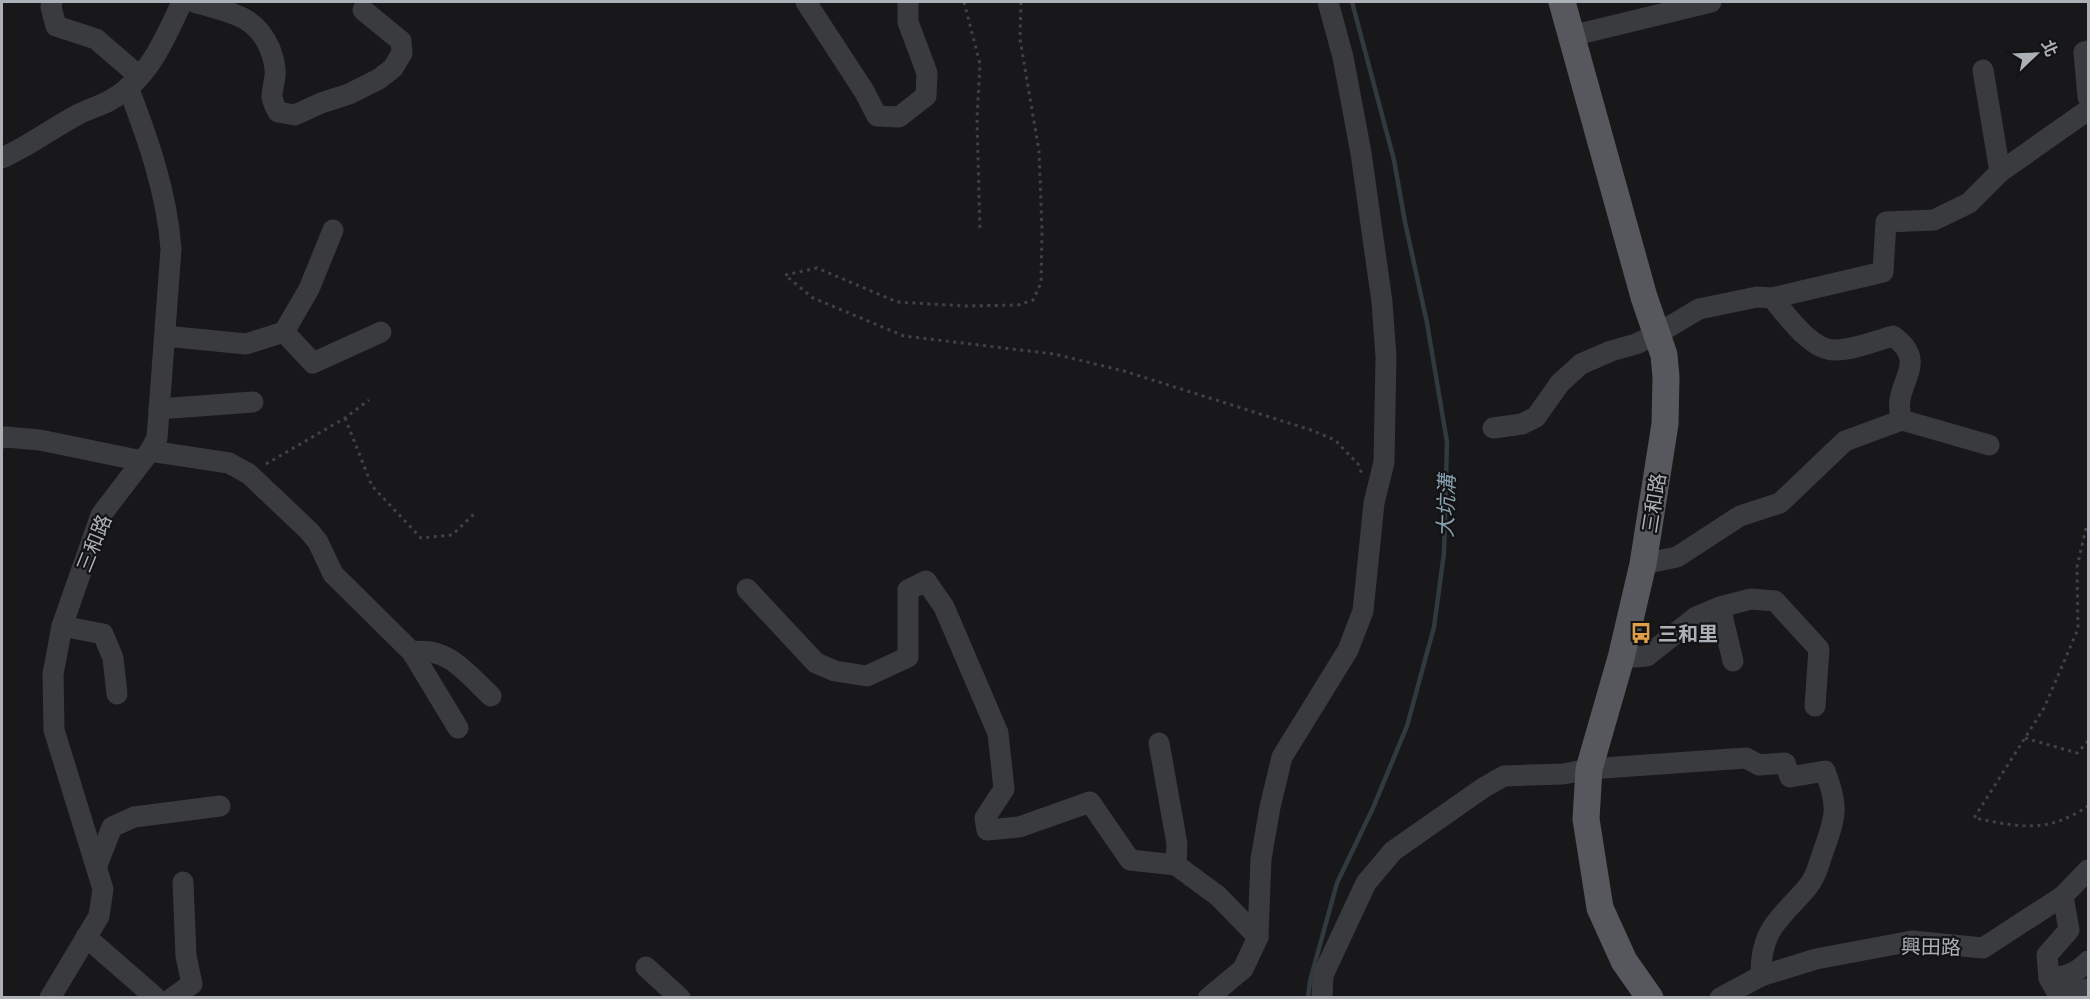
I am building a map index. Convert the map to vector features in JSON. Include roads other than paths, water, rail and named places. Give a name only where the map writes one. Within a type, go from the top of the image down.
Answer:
[{"type":"main road","name":"三和路","points":[[1562,2],[1644,297],[1664,355],[1666,377],[1665,424],[1643,564],[1621,658],[1589,769],[1586,819],[1600,908],[1624,961],[1650,998]]},
{"type":"street","points":[[52,2],[51,7],[56,26],[96,39],[134,82]]},
{"type":"street","points":[[2,158],[38,140],[78,114],[108,102],[134,82],[158,54],[182,2]]},
{"type":"street","points":[[194,2],[246,18],[256,26],[266,38],[273,55],[275,76],[271,91],[272,101],[278,112],[295,115],[321,102],[349,94],[379,79],[393,68],[402,53],[401,41],[363,10]]},
{"type":"street","points":[[806,2],[864,91],[877,116],[899,117],[926,96],[927,73],[908,22],[908,2]]},
{"type":"street","points":[[1208,998],[1243,969],[1258,937],[1261,859],[1282,757],[1348,650],[1363,611],[1374,503],[1384,462],[1386,357],[1383,313],[1361,153],[1343,57],[1328,2]]},
{"type":"street","points":[[1571,36],[1712,2]]},
{"type":"street","points":[[2088,51],[2084,52],[2088,97]]},
{"type":"street","points":[[1983,70],[2000,172]]},
{"type":"street","name":"三和路","points":[[51,998],[99,916],[103,890],[54,730],[53,674],[62,626],[101,515],[158,438],[171,249],[169,222],[134,82]]},
{"type":"street","points":[[1493,428],[1522,424],[1536,417],[1560,383],[1581,364],[1611,351],[1636,344],[1699,309],[1757,297],[1772,298],[1883,272],[1886,222],[1934,220],[1969,203],[2000,172],[2088,110]]},
{"type":"street","points":[[165,336],[246,344],[284,332],[309,289],[333,230]]},
{"type":"street","points":[[1772,298],[1809,340],[1832,351],[1893,336],[1903,343],[1912,360],[1910,371],[1903,385],[1899,409],[1902,420]]},
{"type":"street","points":[[284,332],[313,363],[381,332]]},
{"type":"street","points":[[159,409],[253,402]]},
{"type":"street","points":[[1643,564],[1677,557],[1740,516],[1780,503],[1845,441],[1902,420],[1989,445]]},
{"type":"street","points":[[2,438],[40,440],[146,456],[229,463],[249,474],[309,531],[318,542],[333,574],[412,652],[458,728]]},
{"type":"street","points":[[747,589],[816,663],[835,671],[867,676],[908,657],[908,590],[926,581],[944,607],[998,733],[1004,789],[985,818],[987,830],[1019,827],[1090,802],[1130,860],[1176,865],[1218,896],[1258,937]]},
{"type":"street","points":[[1621,658],[1647,656],[1696,617],[1720,607],[1751,598],[1775,601],[1820,649],[1815,706]]},
{"type":"street","points":[[1720,607],[1733,661]]},
{"type":"street","points":[[62,626],[103,634],[113,658],[117,694]]},
{"type":"street","points":[[412,652],[421,651],[446,656],[490,696]]},
{"type":"street","points":[[1159,743],[1177,844],[1176,865]]},
{"type":"street","points":[[1322,998],[1323,975],[1366,883],[1393,851],[1483,788],[1504,776],[1563,774],[1589,769],[1746,758],[1759,765],[1785,764],[1790,777],[1825,771],[1833,794],[1834,822],[1818,869],[1807,888],[1775,922],[1764,946],[1761,976]]},
{"type":"street","points":[[97,865],[112,827],[134,817],[220,806]]},
{"type":"street","name":"興田路","points":[[1720,998],[1761,976],[1816,959],[1912,941],[1983,948],[2063,896],[2088,870]]},
{"type":"street","points":[[172,998],[192,984],[186,956],[183,882]]},
{"type":"street","points":[[2063,896],[2069,930],[2047,955],[2049,978],[2058,994],[2088,989]]},
{"type":"street","points":[[86,937],[156,998]]},
{"type":"street","points":[[2049,978],[2065,977],[2082,968],[2088,961]]},
{"type":"street","points":[[646,967],[680,998]]},
{"type":"waterway","name":"大坑溝","points":[[1308,998],[1310,981],[1337,883],[1373,808],[1407,726],[1434,627],[1444,553],[1447,442],[1427,323],[1394,160],[1352,2]]},
{"type":"place","name":"三和里","points":[[1641,633]]}]
